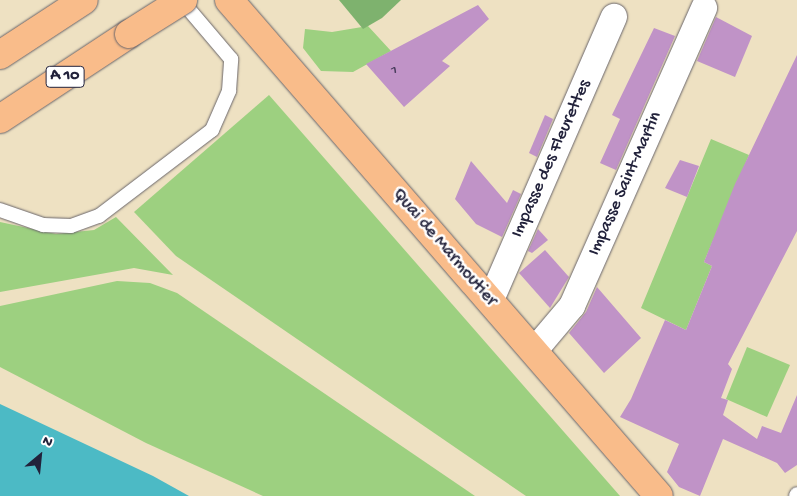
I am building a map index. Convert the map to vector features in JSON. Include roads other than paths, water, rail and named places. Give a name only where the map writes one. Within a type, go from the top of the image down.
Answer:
[{"type":"main road","points":[[0,55],[84,0]]},
{"type":"main road","name":"A 10","points":[[0,119],[182,0]]},
{"type":"main road","name":"Quai de Marmoutier","points":[[229,0],[659,496]]},
{"type":"street","name":"Impasse Saint-Martin","points":[[534,351],[572,306],[704,8]]},
{"type":"street","name":"Impasse des Fleurettes","points":[[490,302],[614,17]]},
{"type":"lane","points":[[0,210],[43,225],[71,226],[99,216],[212,130],[229,91],[231,59],[182,0]]},
{"type":"water","points":[[0,404],[153,476],[189,496],[0,496]]}]
